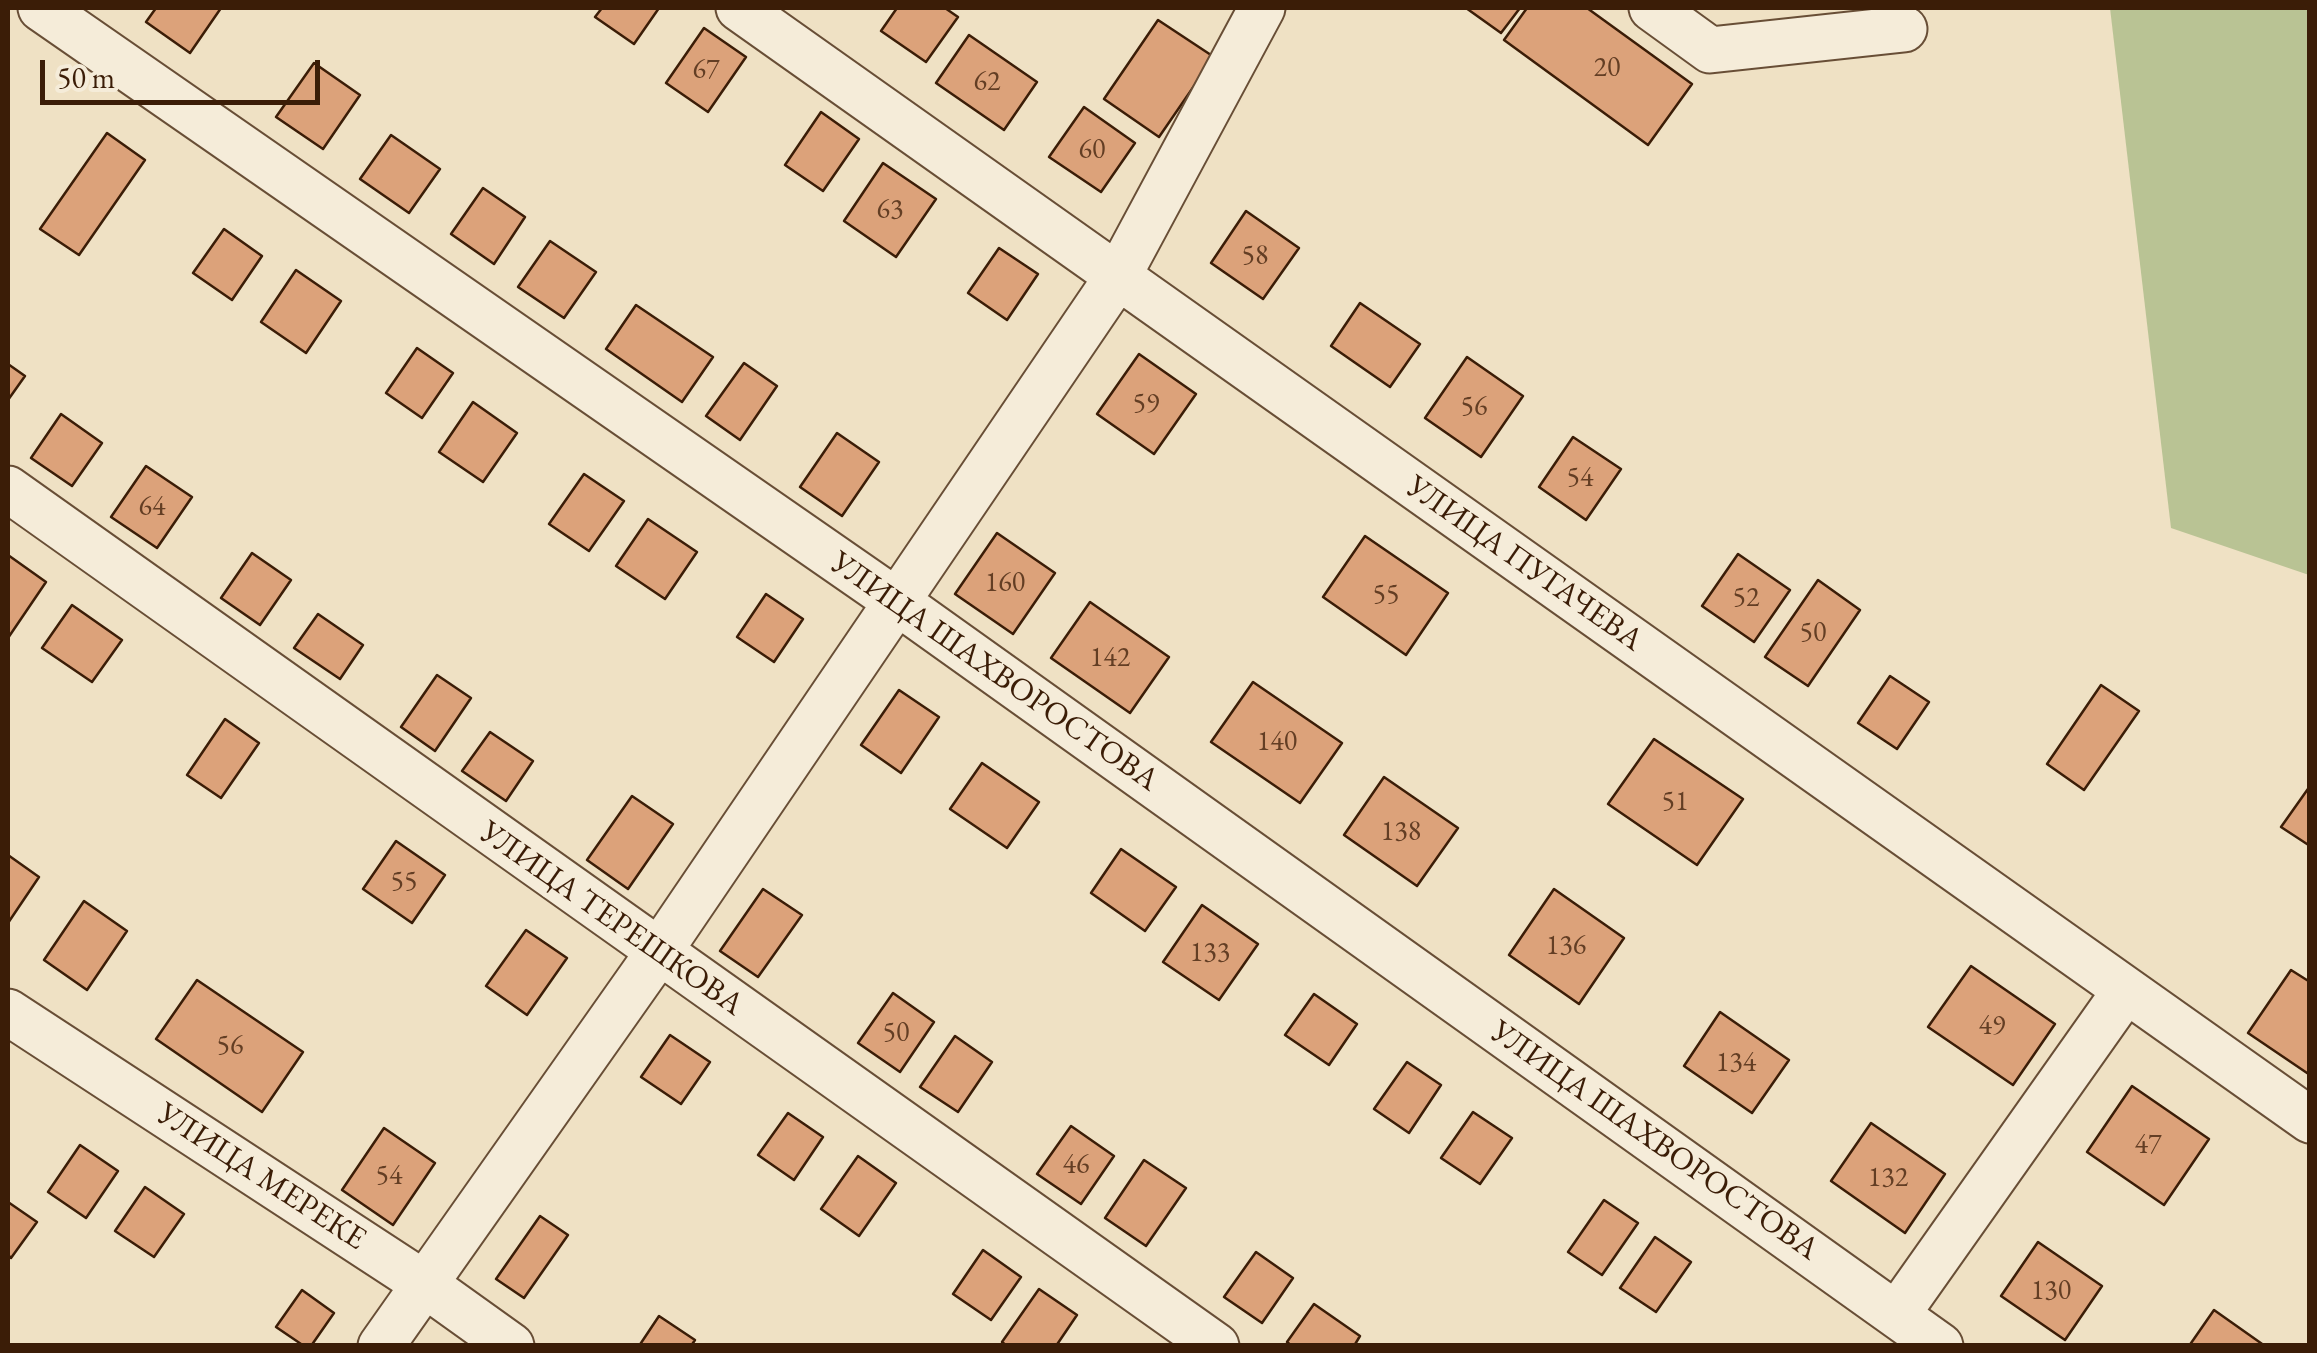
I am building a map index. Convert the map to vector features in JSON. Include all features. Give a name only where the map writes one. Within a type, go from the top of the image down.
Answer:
[{"type":"street","name":"УЛИЦА ПУГАЧЕВА","points":[[739,8],[2310,1120]]},
{"type":"street","points":[[381,1346],[658,953],[1118,276],[1262,8]]},
{"type":"street","points":[[1652,8],[1710,50],[1904,29]]},
{"type":"street","name":"УЛИЦА ШАХВОРОСТОВА","points":[[49,10],[896,601],[1940,1346]]},
{"type":"street","name":"УЛИЦА ТЕРЕШКОВА","points":[[8,489],[1216,1346]]},
{"type":"street","points":[[1897,1314],[2126,990]]},
{"type":"street","name":"УЛИЦА МЕРЕКЕ","points":[[8,1012],[423,1283],[512,1346]]},
{"type":"green space","points":[[2110,8],[2309,8],[2309,575],[2171,528]]},
{"type":"building","points":[[156,8],[221,8],[190,53],[146,22]]},
{"type":"building","points":[[602,8],[659,8],[634,44],[595,17]]},
{"type":"building","points":[[897,8],[945,8],[958,17],[926,62],[881,31]]},
{"type":"building","points":[[1466,8],[1520,8],[1501,33]]},
{"type":"building","points":[[1527,8],[1587,8],[1692,84],[1648,145],[1504,40]]},
{"type":"building","points":[[1158,20],[1214,57],[1159,137],[1104,99]]},
{"type":"building","points":[[704,28],[746,57],[708,112],[666,83]]},
{"type":"building","points":[[969,35],[1037,82],[1004,130],[936,83]]},
{"type":"building","points":[[314,63],[360,95],[323,149],[276,117]]},
{"type":"building","points":[[1084,107],[1135,143],[1101,192],[1049,157]]},
{"type":"building","points":[[821,112],[859,139],[823,191],[785,165]]},
{"type":"building","points":[[107,133],[145,160],[79,255],[40,229]]},
{"type":"building","points":[[391,135],[440,169],[409,213],[360,179]]},
{"type":"building","points":[[883,163],[936,199],[896,257],[844,221]]},
{"type":"building","points":[[483,188],[525,217],[494,264],[451,234]]},
{"type":"building","points":[[1246,211],[1299,248],[1263,299],[1211,263]]},
{"type":"building","points":[[224,229],[262,256],[232,300],[193,273]]},
{"type":"building","points":[[550,241],[596,272],[564,318],[518,287]]},
{"type":"building","points":[[999,248],[1038,274],[1007,320],[968,293]]},
{"type":"building","points":[[296,270],[341,301],[306,353],[261,322]]},
{"type":"building","points":[[1360,303],[1420,344],[1390,387],[1331,346]]},
{"type":"building","points":[[636,305],[713,357],[682,402],[606,349]]},
{"type":"building","points":[[417,348],[453,373],[422,418],[386,393]]},
{"type":"building","points":[[1139,354],[1196,394],[1154,454],[1097,414]]},
{"type":"building","points":[[1467,357],[1523,396],[1481,457],[1425,418]]},
{"type":"building","points":[[744,363],[777,386],[740,440],[706,416]]},
{"type":"building","points":[[8,364],[25,376],[8,400]]},
{"type":"building","points":[[473,402],[517,433],[483,482],[439,452]]},
{"type":"building","points":[[61,414],[102,443],[72,486],[31,458]]},
{"type":"building","points":[[837,433],[879,462],[842,516],[800,487]]},
{"type":"building","points":[[1573,437],[1621,469],[1586,520],[1539,487]]},
{"type":"building","points":[[146,466],[192,497],[157,548],[111,517]]},
{"type":"building","points":[[584,474],[624,501],[589,551],[549,524]]},
{"type":"building","points":[[648,519],[697,552],[665,599],[616,566]]},
{"type":"building","points":[[997,533],[1055,573],[1013,634],[955,594]]},
{"type":"building","points":[[1365,536],[1448,593],[1406,655],[1323,597]]},
{"type":"building","points":[[252,553],[291,580],[260,625],[221,598]]},
{"type":"building","points":[[1738,554],[1790,590],[1754,642],[1702,606]]},
{"type":"building","points":[[8,555],[46,582],[8,638]]},
{"type":"building","points":[[1818,580],[1860,610],[1808,686],[1765,657]]},
{"type":"building","points":[[766,594],[803,619],[774,662],[737,637]]},
{"type":"building","points":[[1090,602],[1169,657],[1130,713],[1051,658]]},
{"type":"building","points":[[72,605],[122,640],[92,682],[42,648]]},
{"type":"building","points":[[318,614],[363,645],[340,679],[294,648]]},
{"type":"building","points":[[437,675],[471,698],[435,751],[401,727]]},
{"type":"building","points":[[1890,676],[1929,702],[1897,749],[1858,723]]},
{"type":"building","points":[[1253,682],[1342,743],[1300,803],[1211,742]]},
{"type":"building","points":[[2101,685],[2139,711],[2084,790],[2047,764]]},
{"type":"building","points":[[899,690],[939,717],[901,773],[861,745]]},
{"type":"building","points":[[225,719],[259,743],[221,798],[187,775]]},
{"type":"building","points":[[490,732],[533,761],[506,801],[462,771]]},
{"type":"building","points":[[1654,739],[1743,799],[1697,865],[1608,804]]},
{"type":"building","points":[[982,763],[1039,802],[1007,848],[950,809]]},
{"type":"building","points":[[1384,777],[1458,828],[1417,886],[1344,835]]},
{"type":"building","points":[[2310,786],[2310,846],[2281,827]]},
{"type":"building","points":[[632,796],[673,824],[628,889],[587,860]]},
{"type":"building","points":[[396,841],[445,875],[412,923],[363,889]]},
{"type":"building","points":[[1121,849],[1176,887],[1145,931],[1091,893]]},
{"type":"building","points":[[8,855],[39,877],[8,923]]},
{"type":"building","points":[[763,889],[802,915],[758,977],[720,951]]},
{"type":"building","points":[[1554,889],[1624,938],[1579,1004],[1509,955]]},
{"type":"building","points":[[84,901],[127,931],[87,990],[44,960]]},
{"type":"building","points":[[1202,905],[1258,944],[1219,1000],[1163,962]]},
{"type":"building","points":[[526,930],[567,958],[527,1015],[486,986]]},
{"type":"building","points":[[1971,966],[2055,1024],[2013,1085],[1928,1027]]},
{"type":"building","points":[[2291,970],[2310,982],[2310,1075],[2248,1033]]},
{"type":"building","points":[[197,980],[303,1052],[262,1112],[156,1039]]},
{"type":"building","points":[[893,993],[934,1022],[900,1072],[858,1043]]},
{"type":"building","points":[[1314,994],[1357,1024],[1329,1065],[1285,1035]]},
{"type":"building","points":[[1720,1012],[1789,1060],[1752,1113],[1684,1066]]},
{"type":"building","points":[[670,1035],[710,1062],[681,1104],[641,1077]]},
{"type":"building","points":[[955,1036],[992,1062],[958,1112],[920,1087]]},
{"type":"building","points":[[1407,1062],[1441,1085],[1409,1133],[1374,1109]]},
{"type":"building","points":[[2132,1086],[2209,1139],[2164,1205],[2087,1152]]},
{"type":"building","points":[[1473,1112],[1512,1138],[1480,1184],[1441,1158]]},
{"type":"building","points":[[788,1113],[823,1137],[794,1180],[758,1155]]},
{"type":"building","points":[[1871,1123],[1945,1174],[1905,1233],[1831,1181]]},
{"type":"building","points":[[1071,1126],[1114,1156],[1081,1204],[1037,1174]]},
{"type":"building","points":[[384,1128],[435,1163],[393,1225],[342,1190]]},
{"type":"building","points":[[80,1145],[118,1171],[86,1218],[48,1192]]},
{"type":"building","points":[[858,1156],[896,1183],[859,1236],[821,1209]]},
{"type":"building","points":[[1144,1160],[1186,1188],[1146,1246],[1105,1218]]},
{"type":"building","points":[[145,1187],[184,1214],[154,1257],[115,1231]]},
{"type":"building","points":[[1604,1200],[1638,1223],[1602,1275],[1568,1252]]},
{"type":"building","points":[[8,1202],[37,1222],[11,1258],[8,1255]]},
{"type":"building","points":[[540,1216],[568,1235],[524,1298],[496,1279]]},
{"type":"building","points":[[1655,1237],[1691,1262],[1656,1312],[1620,1288]]},
{"type":"building","points":[[2038,1242],[2102,1286],[2065,1340],[2001,1296]]},
{"type":"building","points":[[983,1250],[1021,1277],[991,1320],[953,1294]]},
{"type":"building","points":[[1256,1252],[1293,1278],[1262,1323],[1224,1297]]},
{"type":"building","points":[[1039,1289],[1077,1315],[1056,1346],[1007,1346],[1002,1342]]},
{"type":"building","points":[[302,1290],[334,1313],[311,1346],[304,1346],[276,1327]]},
{"type":"building","points":[[1314,1304],[1360,1336],[1354,1346],[1292,1346],[1287,1342]]},
{"type":"building","points":[[2214,1310],[2265,1346],[2189,1346]]},
{"type":"building","points":[[659,1316],[695,1340],[691,1346],[639,1346]]}]
